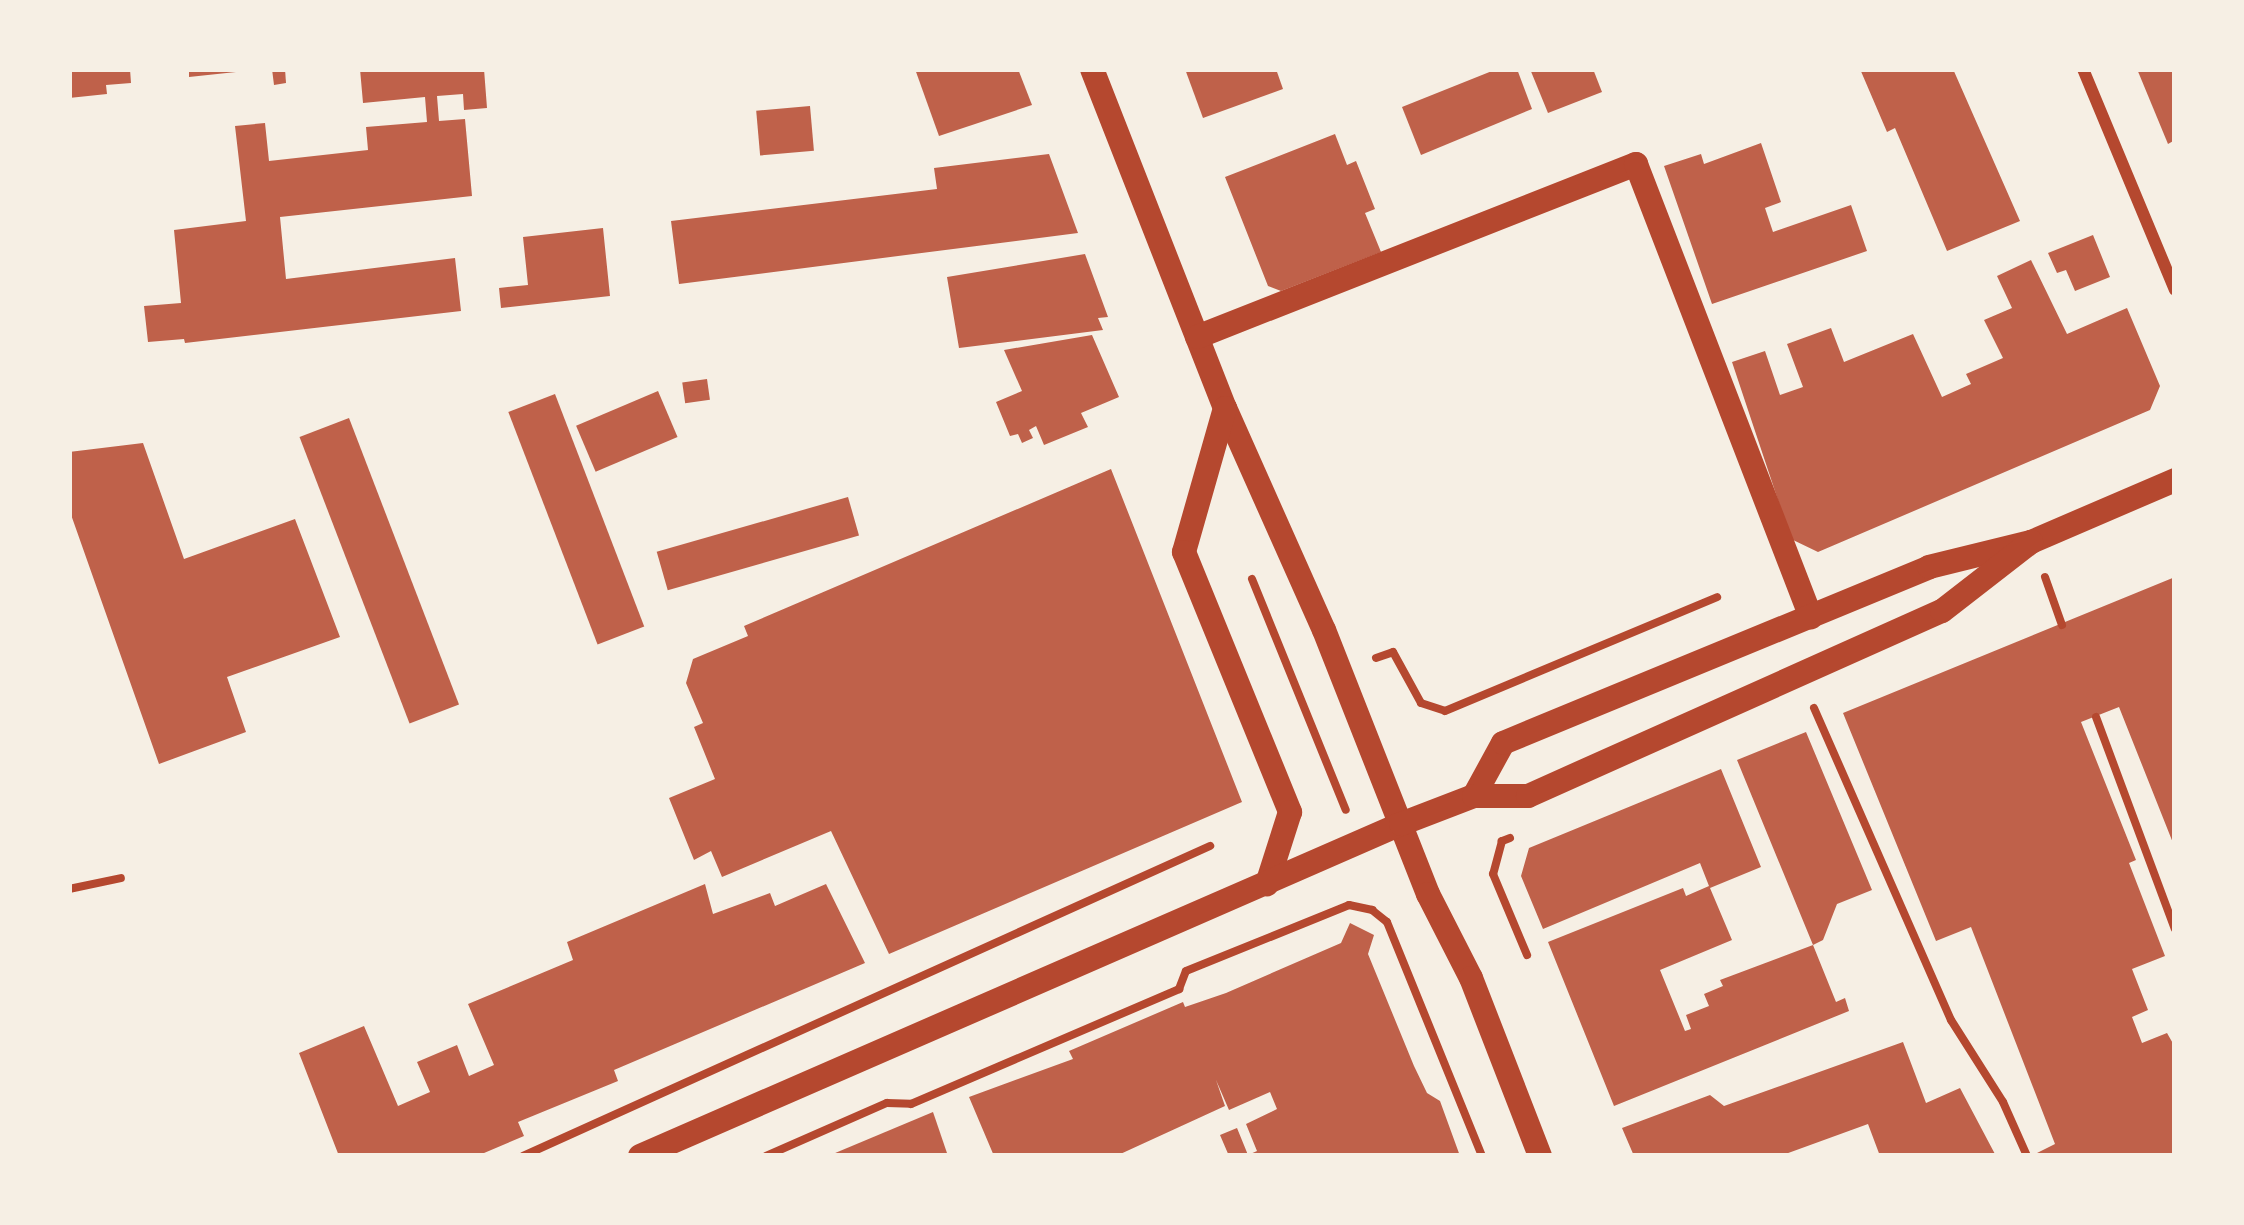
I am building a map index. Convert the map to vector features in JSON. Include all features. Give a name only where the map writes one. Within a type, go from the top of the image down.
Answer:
[{"type":"main road","points":[[1092,69],[1225,408],[1341,671],[1428,893],[1471,978],[1540,1156]]},
{"type":"main road","points":[[1197,338],[1636,164],[1811,617]]},
{"type":"main road","points":[[1225,408],[1184,552],[1290,812],[1267,884]]},
{"type":"main road","points":[[1474,796],[1503,743],[1929,567],[2031,542],[2175,480]]},
{"type":"main road","points":[[640,1156],[1401,824],[1474,796],[1528,796],[1942,611],[2031,542]]},
{"type":"street","points":[[2084,69],[2175,290]]},
{"type":"path","points":[[1341,671],[1393,652],[1421,703],[1444,711],[1717,596]]},
{"type":"path","points":[[1800,673],[1951,1020],[2003,1102],[2027,1156]]},
{"type":"path","points":[[2096,717],[2175,929]]},
{"type":"path","points":[[1521,833],[1502,841],[1493,874],[1527,955]]},
{"type":"path","points":[[523,1156],[1210,847]]},
{"type":"path","points":[[69,889],[121,878]]},
{"type":"path","points":[[766,1156],[887,1102],[911,1105],[1179,989],[1186,971],[1349,905],[1372,910],[1388,922],[1482,1156]]},
{"type":"building","points":[[69,69],[130,69],[131,83],[106,85],[107,94],[69,98]]},
{"type":"building","points":[[189,69],[236,69],[236,72],[189,77]]},
{"type":"building","points":[[272,69],[285,69],[286,83],[274,85]]},
{"type":"building","points":[[360,69],[484,69],[487,108],[464,110],[463,94],[437,96],[439,121],[465,119],[472,196],[280,217],[286,279],[455,258],[461,311],[185,343],[184,339],[148,342],[144,306],[181,303],[174,230],[246,221],[235,126],[265,123],[269,161],[368,150],[366,127],[427,122],[425,97],[363,103]]},
{"type":"building","points":[[915,69],[1018,69],[1032,105],[939,136]]},
{"type":"building","points":[[1185,69],[1276,69],[1283,89],[1203,118]]},
{"type":"building","points":[[1497,69],[1517,69],[1532,109],[1421,155],[1402,107]]},
{"type":"building","points":[[1530,69],[1593,69],[1602,92],[1548,113]]},
{"type":"building","points":[[1860,69],[1953,69],[2020,221],[1947,251],[1895,128],[1887,132]]},
{"type":"building","points":[[2137,69],[2175,69],[2175,140],[2168,144]]},
{"type":"building","points":[[810,106],[814,151],[760,156],[756,111]]},
{"type":"building","points":[[1335,134],[1347,165],[1356,161],[1375,209],[1365,213],[1381,252],[1281,291],[1268,286],[1225,177]]},
{"type":"building","points":[[1761,143],[1781,202],[1765,208],[1773,232],[1851,205],[1867,251],[1712,304],[1664,166],[1701,154],[1704,164]]},
{"type":"building","points":[[1049,154],[1078,233],[679,284],[671,221],[937,189],[934,168]]},
{"type":"building","points":[[603,228],[610,296],[501,308],[499,288],[528,285],[523,237]]},
{"type":"building","points":[[2093,235],[2110,277],[2075,291],[2066,270],[2057,273],[2048,253]]},
{"type":"building","points":[[1085,254],[1108,317],[1098,318],[1103,330],[959,348],[947,277]]},
{"type":"building","points":[[2031,260],[2067,334],[2127,308],[2160,386],[2150,410],[1818,552],[1791,539],[1732,362],[1765,351],[1780,395],[1803,387],[1787,344],[1831,328],[1844,362],[1913,334],[1942,397],[1971,384],[1966,374],[2003,358],[1984,320],[2012,308],[1997,276]]},
{"type":"building","points":[[1092,335],[1119,397],[1081,413],[1088,427],[1044,445],[1036,426],[1029,430],[1033,438],[1022,443],[1018,434],[1010,436],[996,402],[1022,391],[1004,350]]},
{"type":"building","points":[[707,379],[710,400],[685,403],[682,382]]},
{"type":"building","points":[[658,391],[678,437],[596,472],[576,426]]},
{"type":"building","points":[[555,394],[644,626],[598,644],[508,412]]},
{"type":"building","points":[[349,418],[459,705],[410,724],[300,437]]},
{"type":"building","points":[[143,443],[184,559],[295,519],[340,637],[227,677],[246,732],[159,764],[69,509],[69,452]]},
{"type":"building","points":[[1111,469],[1242,802],[889,954],[831,831],[722,877],[711,851],[694,860],[669,798],[715,779],[694,727],[703,723],[686,683],[693,659],[748,636],[744,626]]},
{"type":"building","points":[[848,497],[859,535],[668,590],[657,552]]},
{"type":"building","points":[[2175,577],[2175,848],[2119,707],[2081,722],[2136,860],[2129,863],[2165,956],[2132,969],[2148,1010],[2132,1017],[2142,1043],[2167,1033],[2175,1047],[2175,1156],[2031,1156],[2055,1144],[1971,927],[1936,941],[1843,713]]},
{"type":"building","points":[[1806,732],[1872,890],[1837,904],[1823,940],[1813,945],[1737,760]]},
{"type":"building","points":[[1721,769],[1761,867],[1710,888],[1732,940],[1660,970],[1685,1031],[1691,1029],[1686,1015],[1709,1006],[1704,994],[1723,986],[1720,980],[1813,945],[1836,1002],[1845,998],[1849,1011],[1614,1106],[1548,942],[1683,888],[1686,896],[1709,886],[1700,863],[1543,929],[1521,876],[1529,848]]},
{"type":"building","points":[[705,884],[713,914],[770,893],[775,906],[826,884],[865,963],[614,1070],[618,1081],[518,1122],[524,1136],[477,1156],[339,1156],[299,1053],[364,1026],[398,1106],[430,1092],[417,1062],[457,1045],[469,1076],[494,1065],[468,1004],[573,960],[567,942]]},
{"type":"building","points":[[1350,923],[1374,935],[1368,954],[1427,1093],[1440,1101],[1460,1156],[1229,1156],[1220,1135],[1237,1128],[1248,1155],[1257,1151],[1246,1124],[1277,1109],[1270,1092],[1229,1110],[1216,1080],[1225,1106],[1116,1156],[994,1156],[969,1097],[1073,1059],[1069,1051],[1183,1002],[1185,1007],[1226,993],[1341,943]]},
{"type":"building","points":[[1903,1042],[1926,1103],[1960,1088],[1996,1156],[1880,1156],[1868,1124],[1780,1156],[1634,1156],[1622,1128],[1710,1095],[1724,1106]]},
{"type":"building","points":[[933,1112],[948,1156],[828,1156]]}]
